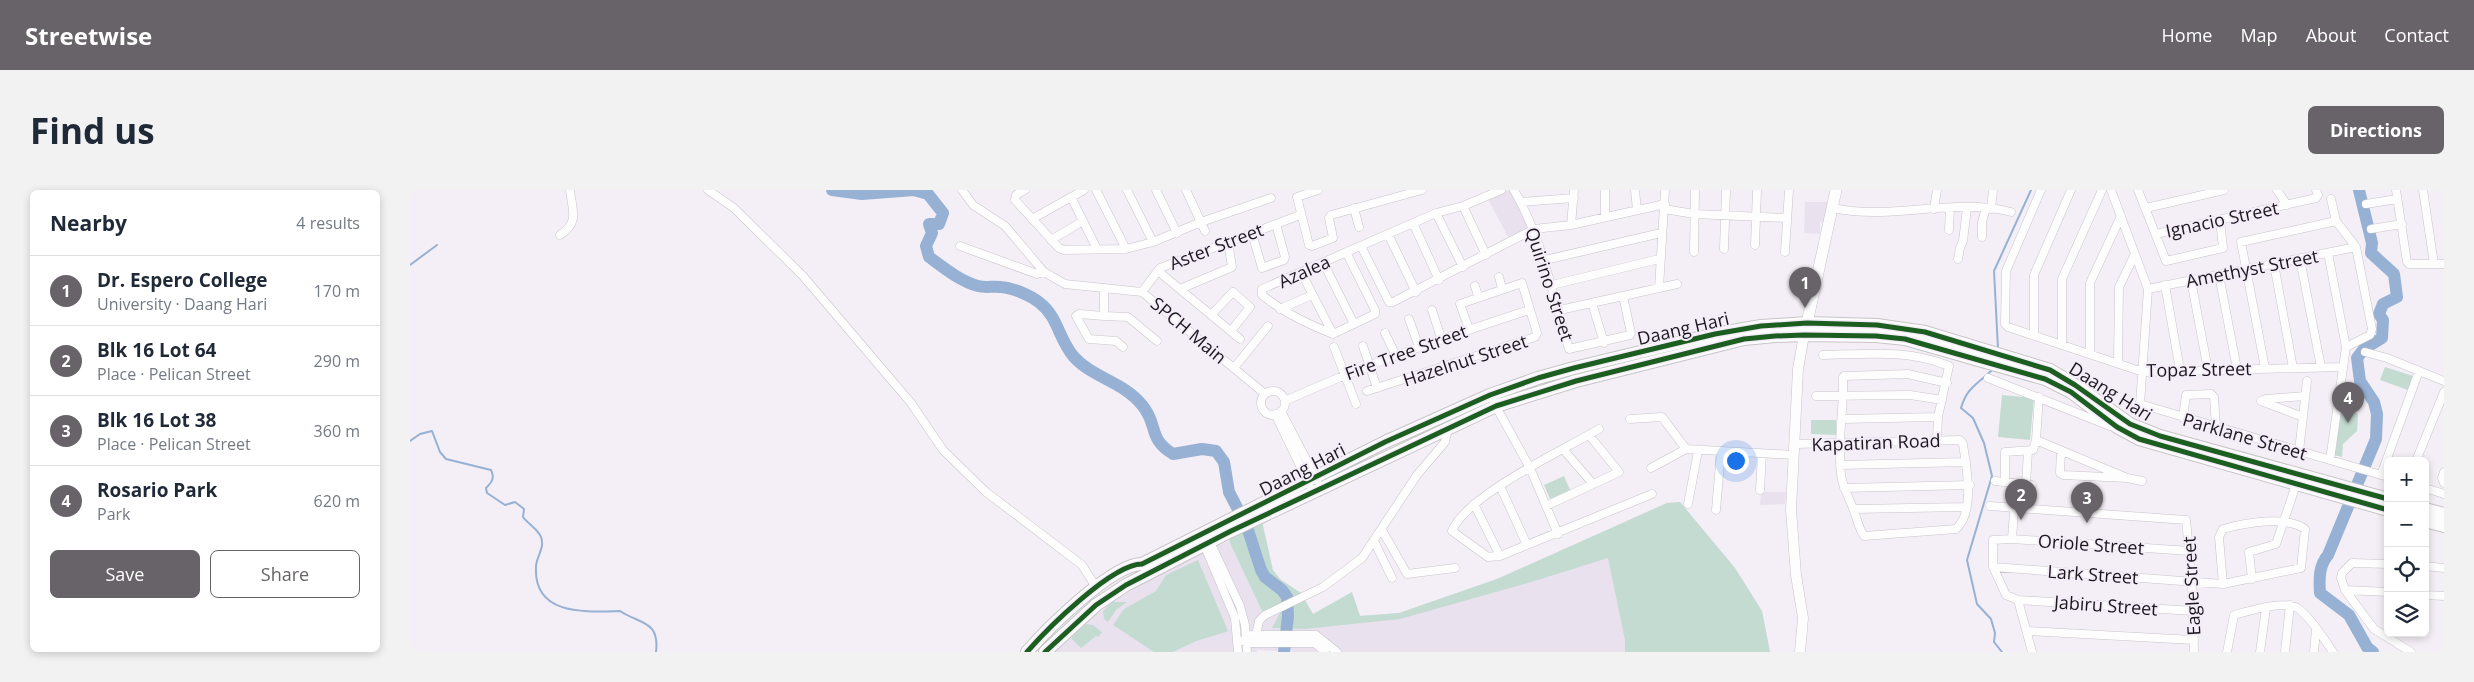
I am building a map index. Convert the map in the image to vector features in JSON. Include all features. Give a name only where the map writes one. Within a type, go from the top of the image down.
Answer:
[{"type":"main road","points":[[1805,329],[1836,190]]},
{"type":"main road","name":"Daang Hari","points":[[1045,652],[1076,621],[1104,599],[1229,526],[1315,485],[1448,428],[1493,401],[1538,378],[1715,334],[1761,326],[1805,329],[1890,337],[1983,355],[2061,375],[2130,424],[2180,446]]},
{"type":"main road","name":"Daang Hari","points":[[2011,363],[2057,385],[2117,427],[2139,439],[2180,446],[2299,478],[2364,497],[2384,508]]},
{"type":"main road","name":"Daang Hari","points":[[1315,485],[1385,442],[1493,401]]},
{"type":"main road","name":"Daang Hari","points":[[2364,497],[2384,498]]},
{"type":"main road","points":[[2429,510],[2444,514]]},
{"type":"main road","points":[[2429,522],[2444,526]]},
{"type":"main road","name":"Daang Hari","points":[[1027,652],[1075,604],[1096,587],[1136,564],[1142,564],[1206,541]]},
{"type":"street","points":[[560,236],[566,232],[574,218],[570,190]]},
{"type":"street","points":[[708,190],[734,208],[803,276],[911,403],[944,450],[986,492],[1082,565],[1096,587]]},
{"type":"street","name":"SPCH Main","points":[[964,190],[973,205],[1005,226],[1044,272],[1065,284],[1142,292],[1265,394],[1275,391],[1282,394],[1285,401]]},
{"type":"street","points":[[1024,190],[1016,195],[1015,200],[1051,240],[1064,250],[1126,249],[1153,242],[1201,222],[1272,198]]},
{"type":"street","points":[[1032,218],[1084,190]]},
{"type":"street","points":[[1096,190],[1126,249]]},
{"type":"street","points":[[1127,190],[1153,242]]},
{"type":"street","points":[[1156,190],[1177,232]]},
{"type":"street","points":[[1318,190],[1298,196],[1300,215],[1309,245],[1312,246],[1333,238],[1329,218],[1331,215],[1416,191]]},
{"type":"street","name":"Azalea","points":[[1280,309],[1262,295],[1262,289],[1436,213],[1463,206],[1501,190]]},
{"type":"street","name":"Quirino Street","points":[[1514,190],[1534,229],[1545,260],[1569,347],[1574,349],[1604,343]]},
{"type":"street","points":[[1605,190],[1605,217]]},
{"type":"street","points":[[1635,190],[1637,210]]},
{"type":"street","points":[[1659,288],[1659,259],[1665,190]]},
{"type":"street","points":[[1694,252],[1695,190]]},
{"type":"street","points":[[1724,249],[1726,190]]},
{"type":"street","points":[[1755,245],[1757,190]]},
{"type":"street","points":[[1786,252],[1789,190]]},
{"type":"street","points":[[1934,208],[1937,190]]},
{"type":"street","points":[[1982,237],[1982,222],[1989,208],[1993,190]]},
{"type":"street","name":"Topaz Street","points":[[2041,190],[2006,271],[2005,324],[2008,327],[2118,362],[2143,372],[2342,367]]},
{"type":"street","points":[[2034,335],[2034,275],[2072,190]]},
{"type":"street","points":[[2108,190],[2121,216],[2148,289],[2143,372]]},
{"type":"street","points":[[2062,344],[2062,279],[2108,190]]},
{"type":"street","points":[[2138,190],[2156,234],[2164,260],[2168,261],[2223,248],[2220,220]]},
{"type":"street","points":[[2146,208],[2224,190]]},
{"type":"street","points":[[2277,190],[2287,205]]},
{"type":"street","points":[[2396,190],[2408,264],[2444,264]]},
{"type":"street","points":[[2423,190],[2434,264]]},
{"type":"street","points":[[1189,191],[1205,231]]},
{"type":"street","name":"Ignacio Street","points":[[2156,234],[2316,198],[2316,191]]},
{"type":"street","points":[[1521,202],[1574,194],[1571,225]]},
{"type":"street","points":[[1071,197],[1097,250]]},
{"type":"street","points":[[2366,204],[2397,198]]},
{"type":"street","points":[[2331,199],[2336,221],[2356,248],[2372,333],[2346,347]]},
{"type":"street","points":[[1463,206],[1486,254]]},
{"type":"street","points":[[1362,246],[1389,302],[1393,302],[1416,292],[1534,229],[1571,225],[1637,210],[1665,206],[1694,214],[1787,218]]},
{"type":"street","points":[[1354,208],[1359,227]]},
{"type":"street","points":[[1833,208],[1874,212],[1934,208],[1989,208],[2011,212]]},
{"type":"street","points":[[1949,230],[1950,208]]},
{"type":"street","points":[[1958,259],[1963,241],[1967,208]]},
{"type":"street","points":[[1436,213],[1463,267]]},
{"type":"street","name":"Aster Street","points":[[1142,292],[1160,268],[1300,215]]},
{"type":"street","points":[[2090,353],[2090,283],[2121,216]]},
{"type":"street","points":[[1051,240],[1082,220]]},
{"type":"street","points":[[2265,368],[2241,244],[2242,240],[2336,221]]},
{"type":"street","points":[[1252,233],[1262,268],[1284,260],[1285,257],[1276,224]]},
{"type":"street","points":[[1413,224],[1439,280]]},
{"type":"street","points":[[2371,229],[2402,224]]},
{"type":"street","points":[[1545,260],[1661,233]]},
{"type":"street","points":[[1388,234],[1416,292]]},
{"type":"street","points":[[1180,289],[1232,265],[1228,242]]},
{"type":"street","points":[[960,246],[1037,274],[1044,272]]},
{"type":"street","name":"Amethyst Street","points":[[2148,289],[2356,248]]},
{"type":"street","points":[[1280,309],[1306,323],[1334,334],[1374,314],[1375,310],[1346,252]]},
{"type":"street","points":[[2328,253],[2346,347],[2330,460]]},
{"type":"street","points":[[2118,362],[2119,287],[2135,254]]},
{"type":"street","points":[[1552,286],[1659,259]]},
{"type":"street","points":[[2300,259],[2321,367]]},
{"type":"street","points":[[1323,262],[1354,324]]},
{"type":"street","points":[[2274,264],[2293,368]]},
{"type":"street","points":[[1158,271],[1240,338]]},
{"type":"street","points":[[1301,272],[1334,334]]},
{"type":"street","points":[[2219,275],[2237,369]]},
{"type":"street","points":[[1499,277],[1502,288]]},
{"type":"street","points":[[2191,280],[2208,370]]},
{"type":"street","points":[[1469,329],[1460,304],[1502,288],[1522,284],[1529,310]]},
{"type":"street","points":[[1560,310],[1677,284]]},
{"type":"street","points":[[2165,285],[2180,370]]},
{"type":"street","points":[[1475,286],[1478,296]]},
{"type":"street","points":[[1104,288],[1104,316]]},
{"type":"street","points":[[1212,314],[1233,292],[1250,308],[1231,331]]},
{"type":"street","points":[[1280,309],[1312,295]]},
{"type":"street","points":[[1592,303],[1604,343],[1631,334],[1622,296]]},
{"type":"street","points":[[1432,310],[1441,338]]},
{"type":"street","name":"Fire Tree Street","points":[[1285,401],[1343,374],[1441,338],[1529,310]]},
{"type":"street","name":"Hazelnut Street","points":[[1367,392],[1535,336],[1537,333],[1529,310]]},
{"type":"street","points":[[1123,347],[1116,341],[1089,339],[1076,316],[1079,314],[1128,317],[1157,341]]},
{"type":"street","points":[[1409,319],[1419,347]]},
{"type":"street","points":[[1234,368],[1268,326]]},
{"type":"street","points":[[1800,652],[1803,618],[1796,575],[1791,510],[1798,369],[1805,329]]},
{"type":"street","points":[[1385,333],[1396,356]]},
{"type":"street","points":[[1363,346],[1377,388]]},
{"type":"street","points":[[1334,347],[1356,404]]},
{"type":"street","points":[[2365,352],[2444,380]]},
{"type":"street","points":[[1823,355],[1914,355],[1949,366],[1947,383],[1938,417],[1937,440]]},
{"type":"street","points":[[2390,457],[2419,371]]},
{"type":"street","name":"Parklane Street","points":[[2143,372],[2140,404],[2384,476]]},
{"type":"street","points":[[1840,465],[1966,462],[1970,485],[1966,507],[1958,527],[1953,530],[1866,536],[1862,534],[1840,476],[1840,465],[1842,419],[1844,396],[1843,377],[1845,375],[1908,374],[1947,383]]},
{"type":"street","points":[[1988,378],[2117,427]]},
{"type":"street","points":[[2299,451],[2307,381]]},
{"type":"street","points":[[2418,457],[2444,392]]},
{"type":"street","points":[[1265,394],[1261,403],[1262,408],[1266,412],[1278,413]]},
{"type":"street","points":[[2183,418],[2186,395],[2211,394],[2214,397],[2216,427]]},
{"type":"street","points":[[1816,396],[1910,395],[1942,400]]},
{"type":"street","points":[[2302,417],[2261,401],[2305,396]]},
{"type":"street","points":[[2005,482],[2005,452],[2008,450],[2033,450],[2036,440],[2039,397]]},
{"type":"street","points":[[1278,413],[1285,401]]},
{"type":"street","points":[[1493,401],[1530,468],[1558,534]]},
{"type":"street","points":[[1278,413],[1315,485]]},
{"type":"street","points":[[1630,419],[1662,417],[1686,450]]},
{"type":"street","points":[[1842,419],[1938,417]]},
{"type":"street","points":[[1259,638],[1260,619],[1304,597],[1344,573],[1362,558],[1417,475],[1445,442],[1448,428]]},
{"type":"street","points":[[1599,429],[1530,468],[1474,504],[1452,531],[1488,557],[1500,556],[1558,534],[1652,494]]},
{"type":"street","points":[[1546,506],[1619,472],[1589,435]]},
{"type":"street","name":"Kapatiran Road","points":[[1795,444],[1957,439],[1964,444],[1966,462]]},
{"type":"street","points":[[2036,440],[2127,478]]},
{"type":"street","points":[[1564,449],[1593,484]]},
{"type":"street","points":[[1652,468],[1686,450],[1794,455]]},
{"type":"street","points":[[1995,482],[2029,484],[2028,451]]},
{"type":"street","points":[[2061,451],[2061,474],[2127,478],[2142,481]]},
{"type":"street","points":[[1688,504],[1698,452]]},
{"type":"street","points":[[1716,510],[1721,452]]},
{"type":"street","points":[[1760,490],[1762,454]]},
{"type":"street","points":[[2105,478],[2109,469]]},
{"type":"street","points":[[2444,472],[2442,478],[2444,483]]},
{"type":"street","points":[[2252,579],[2249,552],[2275,545],[2299,478]]},
{"type":"street","points":[[1844,488],[1970,485]]},
{"type":"street","points":[[1500,486],[1527,545]]},
{"type":"street","points":[[2429,489],[2444,494]]},
{"type":"street","points":[[2012,539],[2015,497]]},
{"type":"street","points":[[1474,504],[1500,556]]},
{"type":"street","points":[[1990,506],[2015,508]]},
{"type":"street","points":[[1854,509],[1966,507]]},
{"type":"street","name":"Eagle Street","points":[[2015,508],[2186,520],[2194,611],[2194,652]]},
{"type":"street","points":[[2223,584],[2220,532],[2226,528],[2258,521],[2282,522]]},
{"type":"street","name":"Lark Street","points":[[1993,568],[2223,584],[2301,568],[2305,529],[2282,522]]},
{"type":"street","points":[[1382,530],[1407,574],[1455,568]]},
{"type":"street","name":"Oriole Street","points":[[1993,568],[1993,540],[2012,539],[2190,551]]},
{"type":"street","points":[[1206,541],[1232,609],[1238,637],[1238,652]]},
{"type":"street","points":[[1206,541],[1240,606],[1247,639],[1247,652]]},
{"type":"street","points":[[1374,541],[1392,578]]},
{"type":"street","points":[[2384,564],[2355,562],[2347,566],[2341,578],[2345,590],[2374,629],[2411,652]]},
{"type":"street","points":[[2429,566],[2444,568]]},
{"type":"street","points":[[1993,568],[2006,594],[2018,600],[2032,652]]},
{"type":"street","points":[[2345,590],[2384,592]]},
{"type":"street","points":[[2429,595],[2444,596]]},
{"type":"street","name":"Jabiru Street","points":[[2018,600],[2194,611]]},
{"type":"street","points":[[2285,652],[2290,605]]},
{"type":"street","points":[[2228,652],[2231,620],[2234,615],[2290,605],[2298,609],[2333,652]]},
{"type":"street","points":[[2260,652],[2266,608]]},
{"type":"street","points":[[2314,652],[2316,629]]},
{"type":"street","points":[[2027,631],[2194,640]]},
{"type":"street","points":[[1308,640],[1316,635],[1337,652]]},
{"type":"street","points":[[1238,637],[1247,639],[1308,640],[1315,643],[1325,652]]},
{"type":"shaded area","points":[[1504,190],[1510,190],[1528,227],[1508,237],[1487,197]]},
{"type":"shaded area","points":[[1805,202],[1830,202],[1827,221],[1820,222],[1820,234],[1804,233]]},
{"type":"shaded area","points":[[1761,492],[1786,492],[1785,504],[1760,505]]},
{"type":"shaded area","points":[[1680,502],[1735,568],[1762,611],[1770,652],[1298,652],[1257,650],[1257,652],[1053,652],[1082,625],[1112,602],[1169,569],[1229,541],[1263,612],[1310,609],[1313,614],[1352,592],[1360,616],[1399,613],[1497,579],[1667,503]]},
{"type":"green space","points":[[2385,367],[2413,376],[2408,390],[2380,380]]},
{"type":"green space","points":[[2343,387],[2349,394],[2351,407],[2358,415],[2357,431],[2343,444],[2342,457],[2334,455]]},
{"type":"green space","points":[[2002,395],[2034,398],[2030,440],[1998,437]]},
{"type":"green space","points":[[1811,420],[1836,420],[1836,435],[1811,434]]},
{"type":"green space","points":[[1564,476],[1570,490],[1550,499],[1544,485]]},
{"type":"green space","points":[[1680,502],[1735,568],[1762,611],[1770,652],[1625,652],[1625,640],[1608,558],[1400,619],[1305,629],[1272,628],[1281,611],[1263,613],[1229,541],[1233,535],[1262,521],[1273,570],[1280,579],[1301,593],[1313,614],[1352,592],[1360,616],[1399,613],[1497,579],[1667,503]]},
{"type":"green space","points":[[1198,560],[1228,631],[1196,641],[1173,652],[1154,652],[1113,625],[1124,609],[1156,591],[1166,575]]},
{"type":"green space","points":[[1112,602],[1127,602],[1116,610],[1108,622],[1104,619],[1103,611]]},
{"type":"green space","points":[[1085,624],[1093,625],[1102,632],[1098,637],[1096,636],[1081,648],[1071,638]]},
{"type":"waterway","points":[[832,190],[862,194],[914,190],[928,194],[943,213],[939,224],[929,224],[932,233],[926,246],[929,257],[952,274],[971,284],[981,287],[1011,289],[1040,303],[1051,315],[1074,357],[1090,370],[1118,385],[1135,397],[1147,412],[1156,437],[1173,454],[1202,449],[1216,451],[1224,462],[1229,492],[1247,527],[1261,570],[1265,577],[1282,590],[1287,597],[1288,616],[1284,652]]},
{"type":"waterway","points":[[1998,349],[1994,271],[2031,190]]},
{"type":"waterway","points":[[2359,190],[2372,243],[2371,253],[2394,274],[2397,297],[2383,304],[2379,314],[2383,320],[2382,338],[2364,349],[2357,358],[2360,381],[2374,402],[2377,414],[2376,439],[2323,563],[2320,572],[2320,593],[2349,615],[2367,647],[2373,652]]},
{"type":"waterway","points":[[410,265],[437,245]]},
{"type":"waterway","points":[[1992,370],[1970,390],[1961,408],[1973,418],[1984,443],[1992,476],[1967,560],[1977,604],[1991,619],[1995,633],[1994,642],[2002,652]]},
{"type":"waterway","points":[[410,441],[420,434],[432,431],[440,452],[446,459],[491,470],[493,478],[486,488],[487,493],[505,505],[515,502],[524,509],[523,517],[538,531],[541,537],[542,545],[536,566],[537,582],[543,594],[552,602],[564,608],[620,611],[647,624],[655,634],[656,652]]},
{"type":"cycle path","points":[[1027,652],[1064,614],[1114,575],[1129,567],[1142,564],[1385,442],[1490,395],[1574,368],[1715,334],[1761,326],[1807,323],[1877,325],[1925,332],[2050,370],[2075,385],[2130,424],[2160,436],[2384,498]]},
{"type":"cycle path","points":[[1045,652],[1096,605],[1126,585],[1231,531],[1496,406],[1576,381],[1744,339],[1804,335],[1876,336],[1905,339],[2045,379],[2071,392],[2117,427],[2139,439],[2384,509]]},
{"type":"place","name":"Dr. Espero College","points":[[1805,308]]},
{"type":"place","name":"Rosario Park","points":[[2348,423]]},
{"type":"place","name":"Blk 16 Lot 64","points":[[2021,520]]},
{"type":"place","name":"Blk 16 Lot 38","points":[[2087,523]]}]
